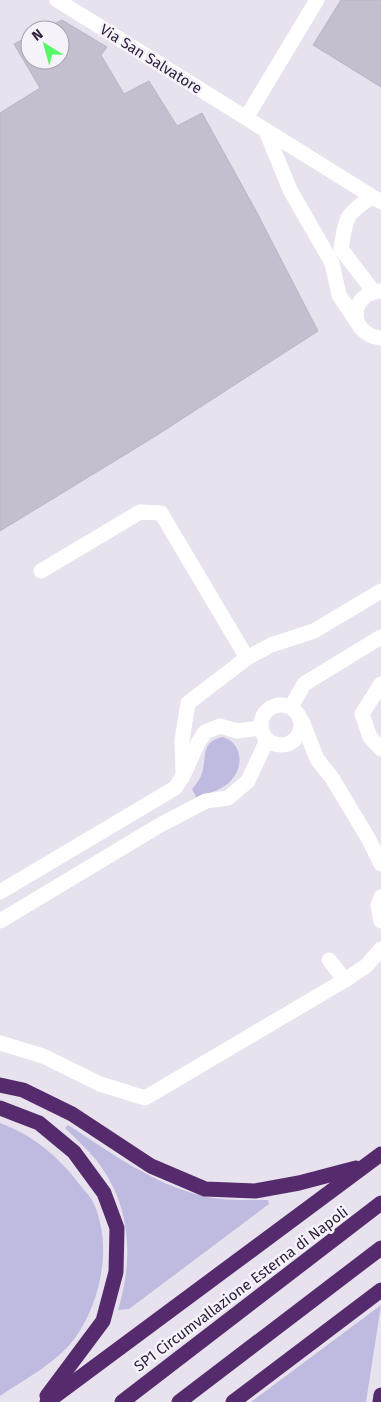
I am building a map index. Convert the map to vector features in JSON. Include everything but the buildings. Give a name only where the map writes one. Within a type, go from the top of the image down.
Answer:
[{"type":"highway","points":[[0,1085],[23,1090],[72,1114],[151,1166],[205,1189],[255,1191],[299,1183],[365,1166]]},
{"type":"highway","points":[[0,1108],[39,1122],[74,1152],[104,1193],[117,1228],[116,1272],[102,1321],[42,1402]]},
{"type":"highway","points":[[47,1402],[381,1154]]},
{"type":"highway","name":"SP1 Circumvallazione Esterna di Napoli","points":[[122,1402],[381,1203]]},
{"type":"highway","points":[[179,1402],[381,1248]]},
{"type":"highway","points":[[233,1402],[381,1290]]},
{"type":"highway","points":[[380,1402],[381,1395]]},
{"type":"street","name":"Via San Salvatore","points":[[56,0],[376,200]]},
{"type":"street","points":[[246,118],[317,0]]},
{"type":"street","points":[[266,131],[290,190],[332,263],[339,295],[366,334],[381,338]]},
{"type":"street","points":[[357,322],[358,304],[364,296],[377,292],[341,249],[345,223],[354,208],[376,200]]},
{"type":"street","points":[[41,571],[140,512],[162,513],[247,658]]},
{"type":"street","points":[[183,776],[182,740],[188,703],[247,658],[271,645],[314,631],[381,591]]},
{"type":"street","points":[[292,707],[304,684],[381,637]]},
{"type":"street","points":[[381,684],[362,714],[370,737],[381,749]]},
{"type":"street","points":[[0,921],[160,825],[206,801],[228,798],[248,781],[264,734],[261,721],[267,710],[279,705],[292,707],[296,711],[317,759],[332,778],[363,829],[381,864]]},
{"type":"street","points":[[0,892],[175,788],[205,732],[220,726],[236,731],[264,734],[278,745],[290,743],[300,734],[302,721]]},
{"type":"street","points":[[381,898],[378,906],[381,921]]},
{"type":"street","points":[[0,1043],[43,1056],[100,1084],[145,1098],[345,980],[366,966],[381,949]]},
{"type":"street","points":[[329,960],[345,980]]},
{"type":"shaded area","points":[[223,737],[236,746],[239,753],[239,767],[236,774],[223,787],[196,797],[192,789],[201,776],[207,747],[215,739]]},
{"type":"shaded area","points":[[0,1123],[24,1134],[54,1156],[88,1194],[98,1216],[102,1233],[103,1251],[102,1269],[93,1304],[77,1335],[52,1361],[0,1396]]},
{"type":"shaded area","points":[[68,1125],[132,1166],[167,1184],[211,1198],[268,1200],[269,1204],[129,1309],[118,1310],[126,1271],[127,1252],[123,1214],[108,1178],[97,1161],[65,1128]]},
{"type":"shaded area","points":[[381,1305],[366,1402],[251,1402]]}]
